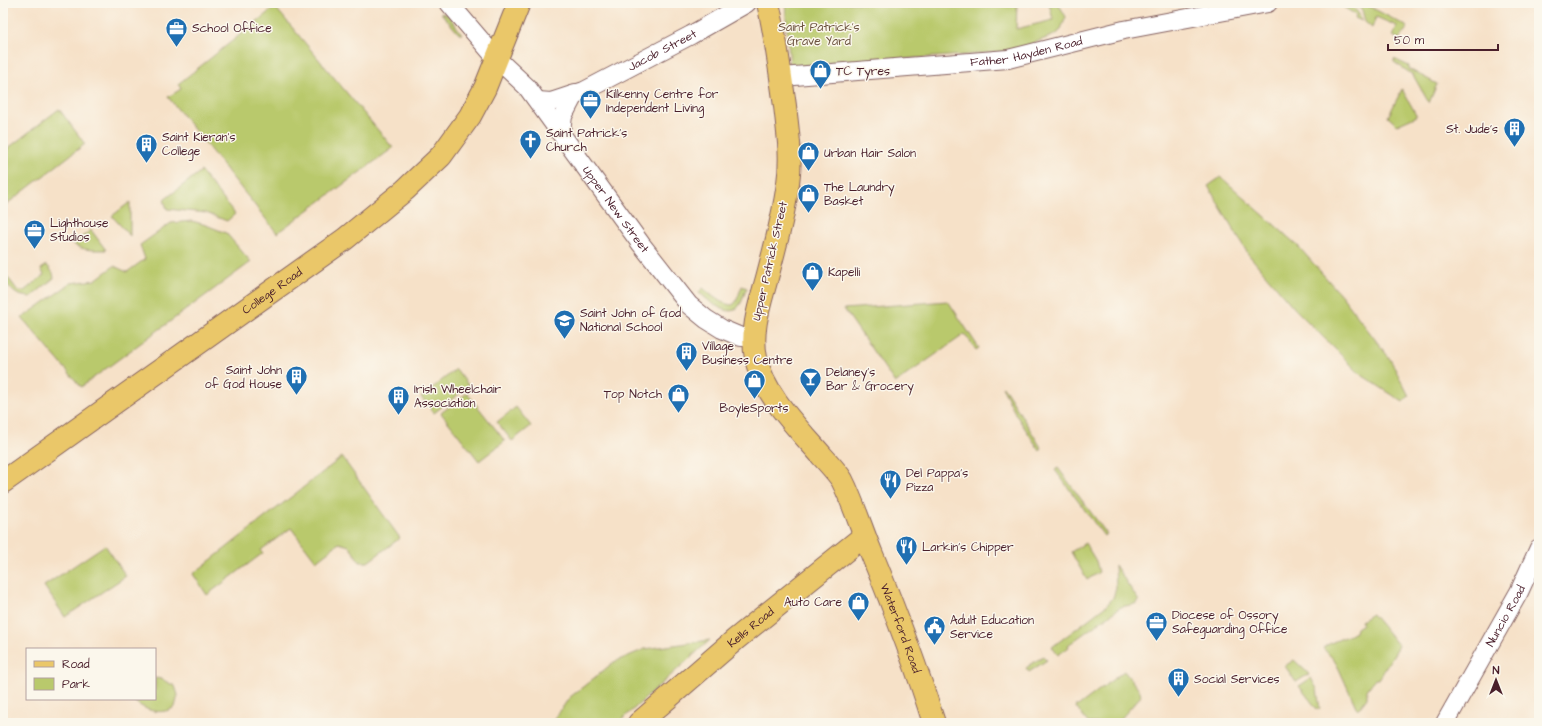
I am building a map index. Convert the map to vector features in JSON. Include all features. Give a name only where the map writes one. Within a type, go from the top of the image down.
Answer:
[{"type":"main road","name":"College Road","points":[[3,482],[345,239],[405,190],[441,156],[470,116],[485,88],[519,3]]},
{"type":"main road","name":"Upper Patrick Street","points":[[768,3],[782,77],[789,130],[790,156],[788,183],[778,235],[759,309],[754,337],[756,359],[773,396],[788,417],[840,478],[855,507],[864,536]]},
{"type":"main road","name":"Kells Road","points":[[639,723],[736,639],[864,536]]},
{"type":"main road","name":"Waterford Road","points":[[864,536],[896,615],[934,723]]},
{"type":"street","name":"Upper New Street","points":[[449,3],[496,58],[519,79],[538,101],[641,244],[690,305],[706,319],[722,329],[741,336],[754,337]]},
{"type":"street","name":"Jacob Street","points":[[538,101],[551,102],[584,91],[661,51],[747,3]]},
{"type":"street","name":"Father Hayden Road","points":[[782,77],[1008,59],[1124,30],[1268,3]]},
{"type":"street","points":[[561,132],[563,116],[574,94]]},
{"type":"street","name":"Nuncio Road","points":[[1445,723],[1519,592],[1539,548]]},
{"type":"green space","name":"Saint Patrick's Grave Yard","points":[[785,3],[1017,3],[1016,29],[1053,20],[1049,3],[1058,3],[1066,17],[1058,33],[1015,50],[967,55],[790,67]]},
{"type":"green space","points":[[1337,3],[1349,5],[1356,10],[1362,21],[1355,18],[1356,15]]},
{"type":"green space","points":[[1352,3],[1363,3],[1408,27],[1399,39],[1393,36],[1397,26],[1376,17],[1372,28],[1365,22],[1362,10]]},
{"type":"green space","points":[[275,7],[393,148],[277,233],[168,97],[181,89],[178,84]]},
{"type":"green space","points":[[441,13],[448,15],[462,34],[459,34]]},
{"type":"green space","points":[[1394,59],[1409,66],[1409,69],[1437,84],[1429,103],[1413,75],[1394,62]]},
{"type":"green space","points":[[1402,89],[1417,116],[1397,125],[1388,117]]},
{"type":"green space","points":[[59,109],[85,144],[3,207],[3,152]]},
{"type":"green space","points":[[201,171],[235,214],[227,221],[206,213],[167,209],[164,200]]},
{"type":"green space","points":[[1221,177],[1298,246],[1342,296],[1390,359],[1409,396],[1403,402],[1360,374],[1295,309],[1248,254],[1208,186]]},
{"type":"green space","points":[[130,202],[130,236],[112,216]]},
{"type":"green space","points":[[192,221],[226,233],[251,262],[81,387],[22,318],[71,283],[95,280],[114,266],[127,272],[145,259],[140,245],[171,223]]},
{"type":"green space","points":[[91,230],[106,250],[85,249],[73,244]]},
{"type":"green space","points":[[47,265],[53,273],[54,278],[31,297],[14,292],[3,278],[6,275],[18,291],[24,291],[44,275],[41,269]]},
{"type":"green space","points":[[742,286],[747,288],[742,302],[735,310],[730,311],[724,310],[713,304],[699,292],[703,288],[713,297],[732,305],[736,302]]},
{"type":"green space","points":[[948,301],[979,348],[976,350],[965,334],[895,383],[844,309]]},
{"type":"green space","points":[[456,369],[469,386],[434,413],[421,397]]},
{"type":"green space","points":[[1003,386],[1042,449],[1040,451],[1016,415],[1002,387]]},
{"type":"green space","points":[[467,393],[505,441],[479,461],[441,413]]},
{"type":"green space","points":[[516,407],[531,426],[512,441],[497,422]]},
{"type":"green space","points":[[342,457],[400,538],[368,562],[360,562],[349,546],[339,543],[316,561],[291,528],[261,550],[263,553],[207,595],[193,574]]},
{"type":"green space","points":[[1058,468],[1107,534],[1104,536],[1055,470]]},
{"type":"green space","points":[[1085,543],[1096,561],[1099,572],[1087,580],[1071,552]]},
{"type":"green space","points":[[105,545],[126,576],[65,617],[44,586]]},
{"type":"green space","points":[[1115,565],[1139,601],[1135,604],[1121,607],[1068,645],[1069,647],[1058,655],[1052,647],[1106,606],[1113,598],[1116,588]]},
{"type":"green space","points":[[1372,614],[1399,646],[1378,679],[1375,679],[1367,690],[1367,698],[1357,709],[1334,660],[1323,648],[1355,632],[1356,628],[1362,624],[1361,621]]},
{"type":"green space","points":[[710,640],[618,723],[552,723],[569,698],[614,662],[645,649]]},
{"type":"green space","points":[[1043,656],[1047,660],[1029,672],[1026,668]]},
{"type":"green space","points":[[1294,660],[1309,674],[1296,682],[1285,666]]},
{"type":"green space","points":[[1124,671],[1140,691],[1141,696],[1117,723],[1088,723],[1075,706],[1078,706]]},
{"type":"green space","points":[[156,678],[175,686],[178,695],[175,707],[170,710],[158,712],[153,711],[142,707],[133,700],[156,700]]},
{"type":"green space","points":[[1311,678],[1317,689],[1320,709],[1317,709],[1299,686]]},
{"type":"place","name":"School Office","points":[[177,48]]},
{"type":"place","name":"TC Tyres","points":[[820,90]]},
{"type":"place","name":"Kilkenny Centre for Independent Living","points":[[591,120]]},
{"type":"place","name":"St. Jude's","points":[[1514,148]]},
{"type":"place","name":"Saint Patrick's Church","points":[[530,160]]},
{"type":"place","name":"Saint Kieran's College","points":[[146,164]]},
{"type":"place","name":"Urban Hair Salon","points":[[809,172]]},
{"type":"place","name":"The Laundry Basket","points":[[808,214]]},
{"type":"place","name":"Lighthouse Studios","points":[[35,250]]},
{"type":"place","name":"Kapelli","points":[[813,292]]},
{"type":"place","name":"Saint John of God National School","points":[[564,340]]},
{"type":"place","name":"Village Business Centre","points":[[686,372]]},
{"type":"place","name":"Saint John of God House","points":[[297,396]]},
{"type":"place","name":"Delaney's Bar & Grocery","points":[[810,398]]},
{"type":"place","name":"BoyleSports","points":[[754,400]]},
{"type":"place","name":"Top Notch","points":[[678,414]]},
{"type":"place","name":"Irish Wheelchair Association","points":[[399,416]]},
{"type":"place","name":"Del Pappa’s Pizza","points":[[890,500]]},
{"type":"place","name":"Larkin’s Chipper","points":[[907,566]]},
{"type":"place","name":"Auto Care","points":[[858,622]]},
{"type":"place","name":"Diocese of Ossory Safeguarding Office","points":[[1156,642]]},
{"type":"place","name":"Adult Education Service","points":[[935,646]]},
{"type":"place","name":"Social Services","points":[[1179,698]]}]
